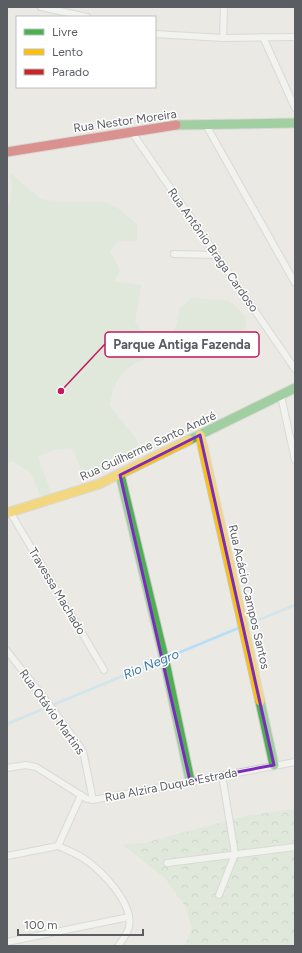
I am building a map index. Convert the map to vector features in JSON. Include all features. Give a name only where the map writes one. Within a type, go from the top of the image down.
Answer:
[{"type":"street","points":[[42,7],[82,16]]},
{"type":"street","points":[[223,38],[224,7]]},
{"type":"street","points":[[156,34],[223,38],[295,37]]},
{"type":"street","points":[[263,38],[295,108]]},
{"type":"street","name":"Rua Nestor Moreira","points":[[7,152],[174,125],[295,123]]},
{"type":"street","points":[[206,124],[295,283]]},
{"type":"street","name":"Rua Antônio Braga Cardoso","points":[[131,131],[295,369]]},
{"type":"street","points":[[174,254],[217,255]]},
{"type":"street","name":"Rua Guilherme Santo André","points":[[8,513],[92,487],[120,475],[295,388]]},
{"type":"street","points":[[281,396],[295,460]]},
{"type":"street","name":"Rua Acácio Campos Santos","points":[[200,435],[274,765]]},
{"type":"street","points":[[120,475],[165,662],[190,781]]},
{"type":"street","name":"Travessa Machado","points":[[8,513],[104,670]]},
{"type":"street","name":"Rua Otávio Martins","points":[[7,651],[42,694],[83,751],[93,800]]},
{"type":"street","name":"Rua Alzira Duque Estrada","points":[[7,768],[26,765],[36,767],[81,795],[93,800],[295,762]]},
{"type":"street","points":[[219,895],[235,854],[222,775]]},
{"type":"street","points":[[58,846],[81,795]]},
{"type":"street","points":[[7,856],[58,846],[84,858],[111,883],[124,904],[129,917],[129,928],[118,946]]},
{"type":"street","points":[[167,863],[295,847]]},
{"type":"street","points":[[7,942],[129,917]]},
{"type":"highlighted area","points":[[200,435],[240,615],[274,765],[190,781],[120,475]]},
{"type":"green space","points":[[10,173],[40,199],[62,202],[105,202],[119,209],[137,224],[137,241],[118,241],[110,251],[120,270],[114,281],[141,285],[135,322],[145,336],[168,338],[176,327],[180,308],[191,298],[229,301],[245,316],[246,327],[235,344],[206,346],[172,351],[155,355],[128,368],[117,381],[109,405],[137,440],[138,452],[86,480],[72,448],[53,450],[38,457],[51,493],[41,497],[31,473],[12,461],[7,464],[7,204],[10,203],[12,188]]},
{"type":"green space","points":[[295,809],[295,946],[185,946],[192,928],[185,906],[165,878],[123,845],[144,843],[245,816]]},
{"type":"waterway","name":"Rio Negro","points":[[246,625],[295,605]]},
{"type":"waterway","name":"Rio Negro","points":[[166,658],[241,627]]},
{"type":"waterway","name":"Rio Negro","points":[[7,724],[161,660]]},
{"type":"traffic: fast","points":[[176,125],[295,123]]},
{"type":"traffic: fast","points":[[189,440],[295,388]]},
{"type":"traffic: fast","points":[[120,475],[165,662],[190,781]]},
{"type":"traffic: fast","points":[[260,701],[274,765]]},
{"type":"traffic: slow","points":[[200,435],[260,701]]},
{"type":"traffic: slow","points":[[7,513],[99,484],[189,440]]},
{"type":"traffic: jam","points":[[7,152],[176,125]]},
{"type":"place","name":"Parque Antiga Fazenda","points":[[61,391]]}]
